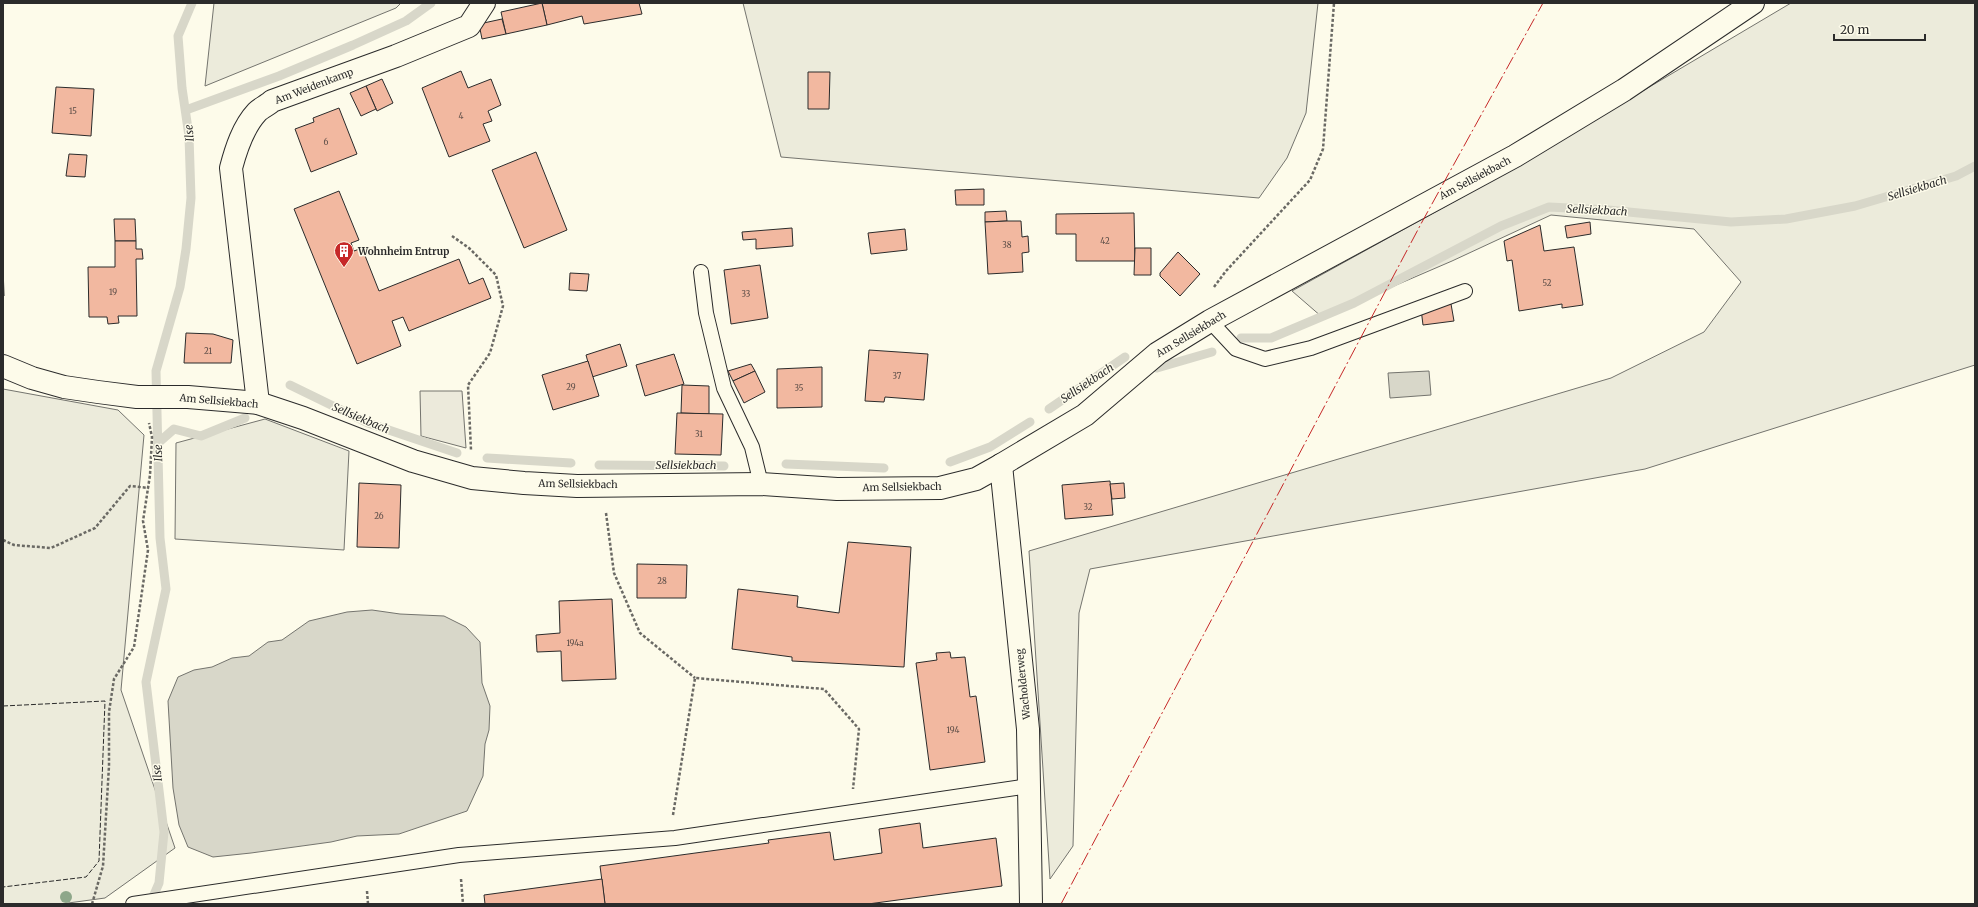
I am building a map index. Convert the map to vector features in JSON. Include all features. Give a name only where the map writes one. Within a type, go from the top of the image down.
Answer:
[{"type":"street","name":"Am Weidenkamp","points":[[258,403],[231,168],[237,147],[247,128],[257,112],[272,101],[396,56],[469,26],[484,3]]},
{"type":"street","name":"Am Sellsiekbach","points":[[3,366],[32,378],[64,387],[138,397],[188,398],[258,403],[302,418],[413,461],[472,478],[524,483],[603,485],[761,484],[837,489],[940,488],[976,478],[1001,465],[1085,415],[1158,353],[1210,321],[1515,156],[1624,90],[1753,3]]},
{"type":"street","name":"Wacholderweg","points":[[1001,465],[1028,729],[1031,904]]},
{"type":"lane","points":[[701,272],[706,313],[724,388],[752,447],[761,484]]},
{"type":"lane","points":[[1210,321],[1236,349],[1265,359],[1311,348],[1465,291]]},
{"type":"lane","points":[[133,904],[459,855],[675,838],[1029,786]]},
{"type":"path","points":[[1212,288],[1226,270],[1310,180],[1323,149],[1334,3]]},
{"type":"path","points":[[452,236],[469,248],[496,275],[503,306],[490,353],[468,385],[472,478]]},
{"type":"path","points":[[92,904],[103,866],[109,766],[109,712],[114,678],[134,647],[148,550],[143,522],[148,488],[152,437],[148,418],[138,397]]},
{"type":"path","points":[[603,485],[614,573],[640,633],[695,678],[824,689],[859,729],[851,811]]},
{"type":"path","points":[[3,540],[14,545],[51,548],[95,528],[130,486],[148,488]]},
{"type":"path","points":[[675,838],[673,816],[695,678]]},
{"type":"shaded area","points":[[214,3],[401,3],[396,8],[205,86]]},
{"type":"shaded area","points":[[743,3],[1318,3],[1306,113],[1287,158],[1259,198],[781,157]]},
{"type":"shaded area","points":[[1791,3],[1975,3],[1975,365],[1645,469],[1090,569],[1079,613],[1073,846],[1050,879],[1029,551],[1611,378],[1704,332],[1741,282],[1694,229],[1551,215],[1452,261],[1322,317],[1292,291],[1484,185]]},
{"type":"shaded area","points":[[1429,371],[1431,395],[1390,398],[1388,373]]},
{"type":"shaded area","points":[[3,389],[118,410],[144,435],[121,690],[175,848],[105,898],[61,904],[3,904]]},
{"type":"shaded area","points":[[420,391],[462,391],[466,448],[421,436]]},
{"type":"shaded area","points":[[265,419],[349,451],[344,550],[175,539],[176,443]]},
{"type":"shaded area","points":[[372,610],[400,614],[444,616],[466,627],[480,642],[482,683],[490,706],[489,730],[485,744],[483,776],[467,811],[399,834],[357,836],[331,842],[213,857],[188,847],[179,825],[173,788],[168,701],[178,677],[194,670],[212,667],[232,658],[249,656],[268,642],[282,640],[309,621],[347,612]]},
{"type":"building","points":[[542,3],[639,3],[642,14],[584,24],[582,16],[547,25]]},
{"type":"building","points":[[542,3],[547,25],[506,34],[501,12]]},
{"type":"building","points":[[502,19],[506,34],[482,39],[479,24]]},
{"type":"building","points":[[461,71],[468,88],[491,79],[501,105],[488,111],[492,121],[483,124],[490,141],[449,157],[422,88]]},
{"type":"building","points":[[808,72],[830,72],[829,109],[808,109]]},
{"type":"building","points":[[382,79],[393,103],[377,111],[366,86]]},
{"type":"building","points":[[366,86],[376,109],[361,116],[350,93]]},
{"type":"building","points":[[56,87],[94,89],[91,136],[52,133]]},
{"type":"building","points":[[339,108],[357,154],[311,172],[295,129],[314,122],[313,118]]},
{"type":"building","points":[[536,152],[567,230],[524,248],[492,170]]},
{"type":"building","points":[[69,154],[87,155],[85,177],[66,176]]},
{"type":"building","points":[[984,189],[984,205],[956,205],[955,190]]},
{"type":"building","name":"Wohnheim Entrup","points":[[339,191],[359,240],[351,243],[354,251],[362,248],[379,291],[459,259],[469,284],[483,278],[491,298],[409,331],[403,317],[392,321],[401,346],[357,364],[294,209]]},
{"type":"building","points":[[1006,211],[1007,221],[985,222],[985,212]]},
{"type":"building","points":[[1134,213],[1135,261],[1076,261],[1076,234],[1056,234],[1056,214]]},
{"type":"building","points":[[114,219],[135,219],[136,241],[115,241]]},
{"type":"building","points":[[1021,221],[1022,237],[1028,236],[1029,252],[1022,253],[1023,272],[988,274],[985,222]]},
{"type":"building","points":[[1590,222],[1591,234],[1567,238],[1565,226]]},
{"type":"building","points":[[1540,225],[1544,251],[1574,247],[1583,305],[1562,308],[1562,304],[1519,311],[1512,260],[1507,261],[1504,241]]},
{"type":"building","points":[[792,228],[793,246],[756,249],[756,239],[743,240],[742,232]]},
{"type":"building","points":[[905,229],[907,250],[871,254],[868,233]]},
{"type":"building","points":[[115,241],[136,241],[136,249],[142,249],[143,259],[136,259],[137,316],[118,316],[119,323],[108,324],[107,317],[89,317],[88,267],[115,267]]},
{"type":"building","points":[[1135,248],[1151,248],[1151,275],[1134,275]]},
{"type":"building","points":[[1178,252],[1200,274],[1180,296],[1160,276],[1160,273]]},
{"type":"building","points":[[760,265],[768,318],[731,324],[724,270]]},
{"type":"building","points":[[3,266],[4,296],[3,296]]},
{"type":"building","points":[[570,273],[589,274],[587,291],[569,290]]},
{"type":"building","points":[[1451,304],[1454,321],[1423,325],[1421,309]]},
{"type":"building","points":[[186,333],[213,334],[233,340],[231,363],[184,363]]},
{"type":"building","points":[[620,344],[627,366],[592,377],[586,355]]},
{"type":"building","points":[[869,350],[928,354],[924,400],[885,397],[884,402],[865,401]]},
{"type":"building","points":[[674,354],[684,384],[645,396],[636,365]]},
{"type":"building","points":[[588,361],[599,396],[553,410],[542,375]]},
{"type":"building","points":[[751,364],[755,371],[733,381],[728,371]]},
{"type":"building","points":[[822,367],[822,407],[777,408],[777,369]]},
{"type":"building","points":[[755,371],[765,392],[744,403],[733,381]]},
{"type":"building","points":[[682,385],[709,386],[709,414],[681,413]]},
{"type":"building","points":[[677,413],[723,414],[721,455],[675,454]]},
{"type":"building","points":[[1110,481],[1113,515],[1065,519],[1062,485]]},
{"type":"building","points":[[359,483],[401,485],[399,548],[357,547]]},
{"type":"building","points":[[1124,483],[1125,498],[1112,499],[1110,484]]},
{"type":"building","points":[[848,542],[911,547],[904,667],[792,661],[792,657],[732,649],[738,589],[798,596],[797,607],[839,613]]},
{"type":"building","points":[[637,564],[687,565],[686,598],[637,598]]},
{"type":"building","points":[[612,599],[616,679],[562,681],[561,651],[537,652],[536,635],[560,633],[559,601]]},
{"type":"building","points":[[950,652],[951,658],[965,657],[970,697],[976,696],[985,762],[930,770],[916,663],[937,660],[936,653]]},
{"type":"building","points":[[920,823],[923,848],[996,838],[1002,886],[868,904],[605,904],[600,866],[769,843],[768,840],[830,832],[834,860],[882,853],[879,829]]},
{"type":"building","points":[[602,879],[605,904],[485,904],[484,895]]},
{"type":"waterway","name":"Ilse","points":[[150,904],[159,883],[164,832],[146,682],[166,589],[160,538],[156,371],[180,287],[186,249],[191,198],[189,136],[182,88],[178,36],[192,3]]},
{"type":"waterway","points":[[186,110],[279,76],[353,45],[406,21],[431,3]]},
{"type":"waterway","name":"Sellsiekbach","points":[[1241,338],[1271,338],[1354,303],[1501,226],[1549,207],[1608,210],[1731,222],[1786,219],[1855,206],[1956,176],[1975,166]]},
{"type":"waterway","name":"Sellsiekbach","points":[[1157,368],[1212,352]]},
{"type":"waterway","name":"Sellsiekbach","points":[[1049,409],[1125,357]]},
{"type":"waterway","name":"Sellsiekbach","points":[[290,385],[368,423],[457,453]]},
{"type":"waterway","name":"Sellsiekbach","points":[[158,443],[174,429],[201,436],[245,418]]},
{"type":"waterway","name":"Sellsiekbach","points":[[950,462],[990,447],[1030,422]]},
{"type":"waterway","name":"Sellsiekbach","points":[[487,458],[571,463]]},
{"type":"waterway","name":"Sellsiekbach","points":[[786,464],[884,468]]},
{"type":"waterway","name":"Sellsiekbach","points":[[599,465],[724,466]]},
{"type":"fence","points":[[3,706],[105,701],[99,861],[86,877],[3,887]]},
{"type":"power","points":[[1061,904],[1422,222],[1543,3]]},
{"type":"place","name":"Wohnheim Entrup","points":[[344,268]]}]
